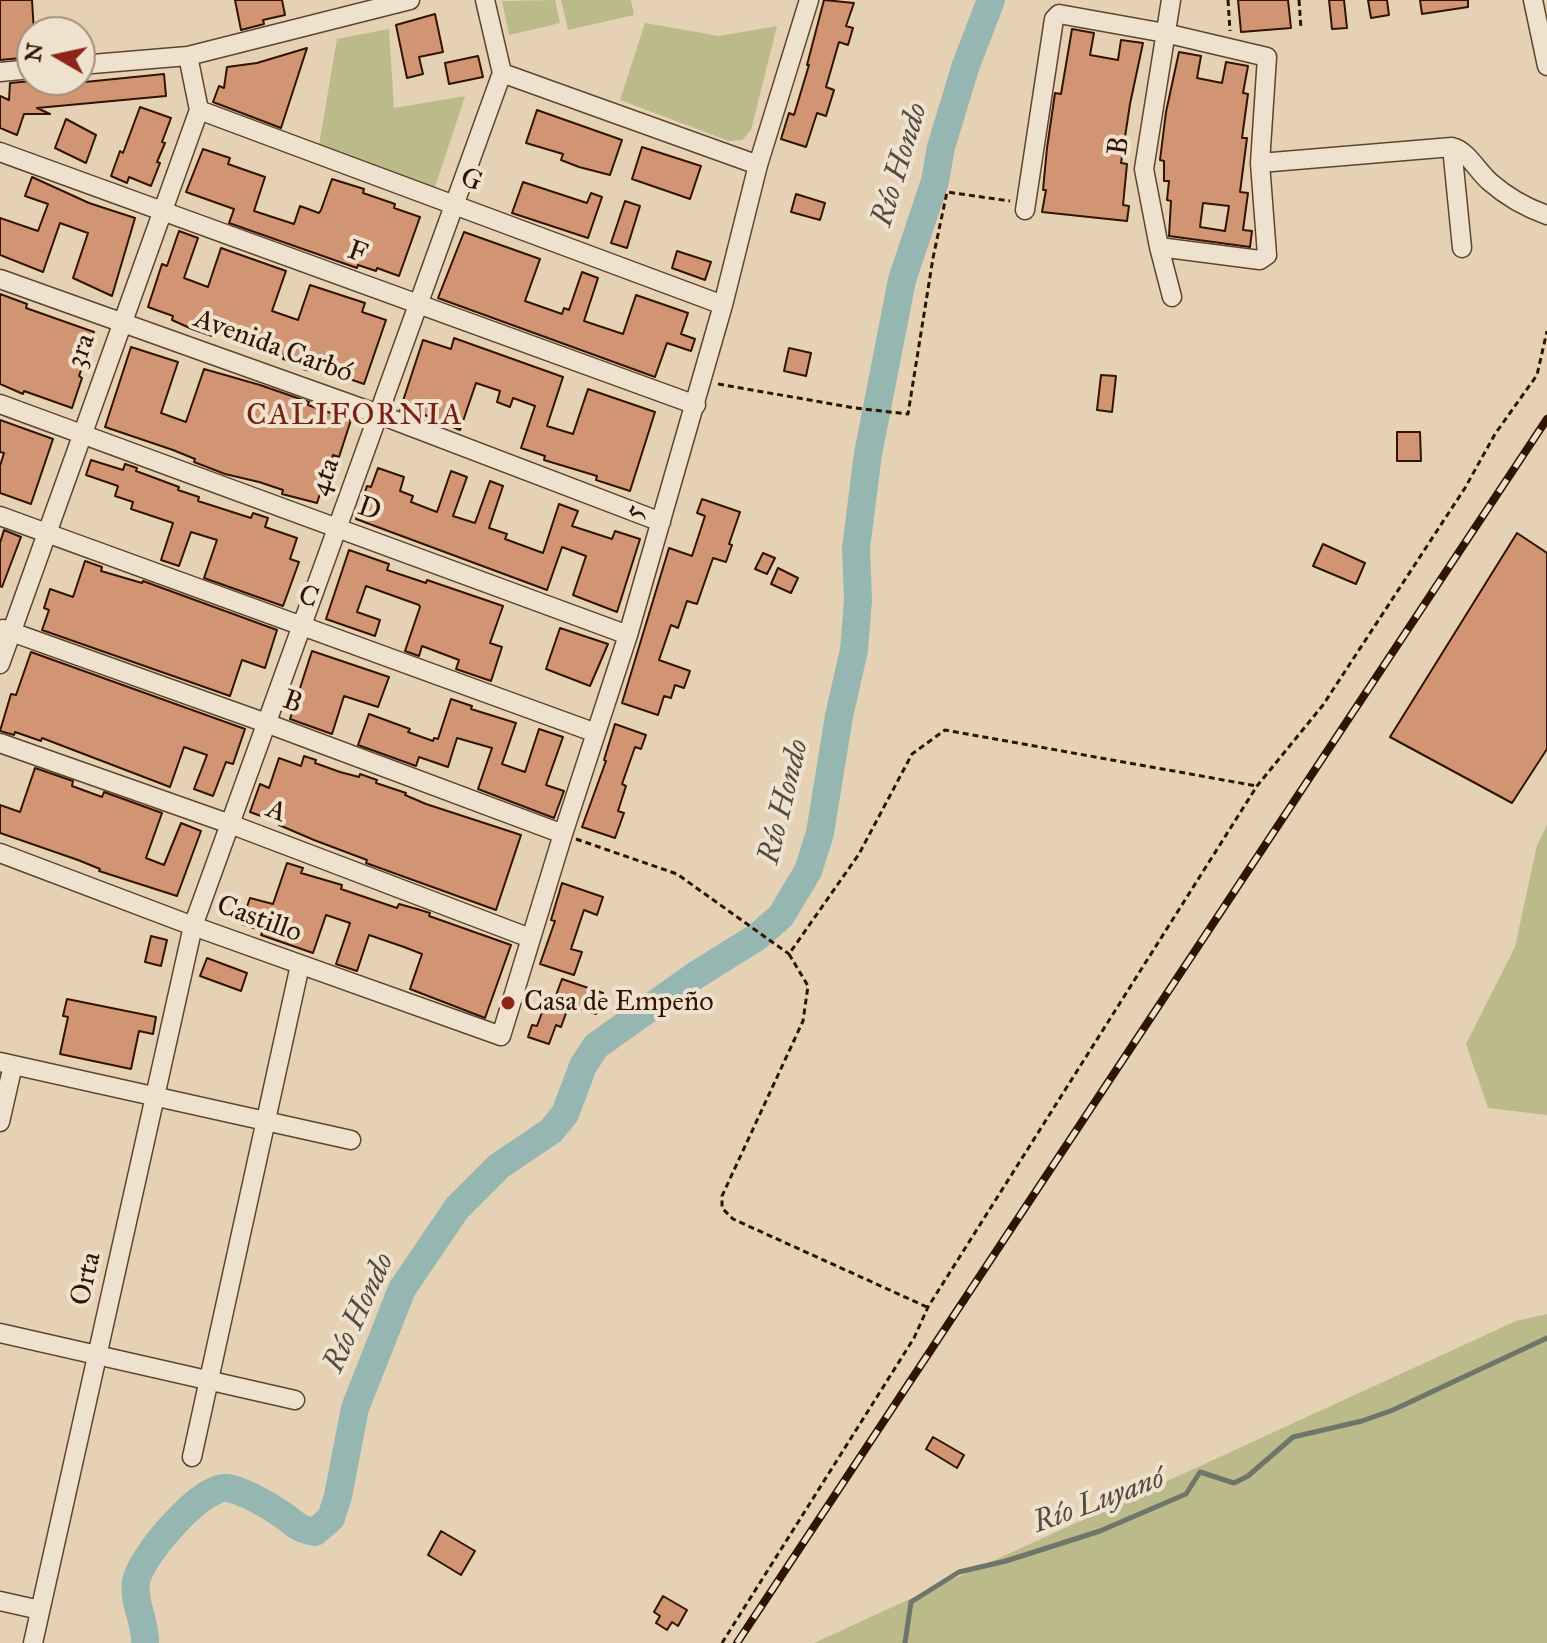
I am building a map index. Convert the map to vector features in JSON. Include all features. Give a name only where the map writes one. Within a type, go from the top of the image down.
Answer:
[{"type":"street","points":[[96,64],[188,56],[410,0]]},
{"type":"street","points":[[485,0],[502,73],[758,165]]},
{"type":"street","name":"5","points":[[501,1036],[628,635],[696,405],[758,165],[809,0]]},
{"type":"street","name":"B","points":[[1171,0],[1144,169],[1172,297]]},
{"type":"street","points":[[1533,0],[1547,66]]},
{"type":"street","points":[[1025,207],[1054,19],[1059,14],[1165,33],[1267,57],[1260,163],[1267,255],[1264,259],[1159,247]]},
{"type":"street","points":[[188,56],[199,110]]},
{"type":"street","name":"4ta","points":[[193,926],[502,73]]},
{"type":"street","name":"G","points":[[199,110],[723,305]]},
{"type":"street","name":"3ra","points":[[0,664],[6,630],[46,534],[199,110]]},
{"type":"street","points":[[1260,163],[1452,147],[1461,150],[1502,192],[1547,215]]},
{"type":"street","points":[[1452,147],[1462,248]]},
{"type":"street","name":"F","points":[[0,152],[696,405]]},
{"type":"street","name":"Avenida Carbó","points":[[0,279],[378,414],[661,522]]},
{"type":"street","name":"D","points":[[0,404],[628,635]]},
{"type":"street","name":"C","points":[[0,516],[596,733]]},
{"type":"street","name":"B","points":[[6,630],[563,834]]},
{"type":"street","name":"A","points":[[0,743],[230,824],[530,938]]},
{"type":"street","name":"Castillo","points":[[0,853],[501,1036]]},
{"type":"street","name":"Orta","points":[[33,1643],[193,926]]},
{"type":"street","points":[[192,1457],[300,965]]},
{"type":"street","points":[[0,1122],[6,1064],[351,1140]]},
{"type":"street","points":[[0,1333],[295,1400]]},
{"type":"street","points":[[0,1601],[40,1610]]},
{"type":"path","points":[[1228,0],[1230,31]]},
{"type":"path","points":[[1299,0],[1301,29]]},
{"type":"path","points":[[702,381],[855,408],[908,414],[947,192],[1025,207]]},
{"type":"path","points":[[722,1643],[914,1338],[928,1307],[1257,786],[1323,705],[1465,488],[1495,434],[1537,375],[1547,331]]},
{"type":"path","points":[[789,954],[859,854],[912,754],[945,730],[1257,786]]},
{"type":"path","points":[[563,834],[677,874],[789,954],[808,986],[803,1021],[722,1196],[722,1208],[733,1219],[928,1307]]},
{"type":"green space","points":[[555,0],[560,23],[509,35],[502,1]]},
{"type":"green space","points":[[561,0],[631,0],[634,15],[568,30]]},
{"type":"green space","points":[[645,23],[719,36],[777,26],[751,130],[742,140],[729,141],[620,100]]},
{"type":"green space","points":[[389,29],[394,108],[465,96],[434,190],[319,145],[337,39]]},
{"type":"green space","points":[[1547,825],[1547,1115],[1488,1108],[1466,1044],[1515,947],[1537,845]]},
{"type":"green space","points":[[1547,1314],[1547,1643],[814,1643],[1516,1321]]},
{"type":"building","points":[[0,0],[32,0],[33,16],[16,16],[16,58],[0,60]]},
{"type":"building","points":[[235,0],[282,0],[285,15],[241,30]]},
{"type":"building","points":[[824,0],[854,3],[846,26],[853,28],[848,45],[839,42],[826,87],[834,90],[826,116],[817,113],[806,147],[781,139],[789,113],[794,115]]},
{"type":"building","points":[[1238,0],[1288,0],[1291,28],[1241,32]]},
{"type":"building","points":[[1329,0],[1344,0],[1347,28],[1332,29]]},
{"type":"building","points":[[1368,0],[1387,0],[1389,15],[1371,18]]},
{"type":"building","points":[[1420,0],[1468,0],[1468,7],[1422,14]]},
{"type":"building","points":[[435,14],[443,52],[419,57],[423,74],[407,78],[396,25]]},
{"type":"building","points":[[1072,29],[1094,33],[1090,55],[1118,60],[1121,40],[1143,43],[1121,163],[1127,164],[1123,205],[1129,206],[1127,221],[1042,212],[1055,93],[1061,94]]},
{"type":"building","points":[[307,48],[281,128],[213,102],[219,86],[224,88],[227,67],[257,63]]},
{"type":"building","points":[[1179,52],[1201,56],[1197,78],[1222,83],[1226,62],[1248,66],[1243,93],[1248,94],[1242,138],[1247,138],[1240,192],[1248,193],[1243,230],[1252,231],[1250,247],[1169,236],[1169,181],[1164,181],[1164,161],[1160,160],[1166,112]],"holes":[[[1203,203],[1229,206],[1225,231],[1200,227]]]},
{"type":"building","points":[[478,56],[483,77],[449,84],[445,63]]},
{"type":"building","points":[[164,74],[166,96],[37,108],[50,114],[24,114],[17,135],[0,128],[0,96],[9,100],[10,83],[16,82],[16,96],[96,96],[96,81]]},
{"type":"building","points":[[140,107],[171,118],[151,186],[129,177],[127,183],[111,176]]},
{"type":"building","points":[[537,110],[622,140],[610,175],[579,167],[561,160],[563,154],[526,143]]},
{"type":"building","points":[[66,119],[96,135],[86,163],[55,148]]},
{"type":"building","points":[[642,147],[701,166],[690,199],[632,179]]},
{"type":"building","points":[[203,149],[230,158],[228,164],[265,177],[254,211],[294,224],[300,206],[319,213],[332,179],[364,189],[363,193],[420,217],[399,276],[377,268],[376,271],[358,265],[357,268],[229,223],[234,209],[186,192]]},
{"type":"building","points":[[32,177],[89,203],[135,218],[112,296],[73,278],[88,233],[60,223],[43,272],[0,255],[0,218],[38,231],[48,204],[25,196]]},
{"type":"building","points":[[523,182],[587,203],[591,193],[602,197],[588,238],[512,213]]},
{"type":"building","points":[[796,194],[825,203],[820,220],[791,212]]},
{"type":"building","points":[[625,201],[640,206],[627,248],[611,243]]},
{"type":"building","points":[[179,231],[198,238],[184,278],[208,287],[221,248],[286,271],[272,311],[298,320],[310,285],[365,303],[362,312],[386,320],[364,384],[338,375],[337,378],[303,369],[304,366],[283,359],[285,355],[258,346],[257,349],[214,332],[212,336],[192,329],[172,320],[173,316],[148,307],[162,264],[167,266]]},
{"type":"building","points":[[464,232],[540,259],[525,301],[562,314],[564,308],[569,310],[582,272],[598,278],[584,321],[623,334],[636,295],[688,313],[681,334],[695,339],[691,351],[667,343],[655,377],[438,298]]},
{"type":"building","points":[[677,251],[711,262],[705,280],[672,268]]},
{"type":"building","points":[[0,294],[27,304],[26,308],[94,332],[72,408],[0,384]]},
{"type":"building","points":[[454,338],[563,377],[547,426],[573,434],[588,389],[655,412],[630,491],[596,480],[597,476],[544,460],[545,456],[521,448],[535,406],[513,398],[510,407],[497,402],[500,391],[476,383],[460,430],[420,413],[419,417],[400,410],[423,340],[451,349]]},
{"type":"building","points":[[131,347],[178,362],[161,413],[186,422],[204,369],[309,402],[308,405],[351,420],[339,457],[333,455],[317,503],[282,494],[283,490],[259,482],[225,474],[173,450],[105,427]]},
{"type":"building","points":[[789,348],[811,353],[806,376],[784,371]]},
{"type":"building","points":[[1101,375],[1116,376],[1112,412],[1097,410]]},
{"type":"building","points":[[0,420],[53,439],[31,504],[0,493],[0,466],[4,453],[0,452]]},
{"type":"building","points":[[1397,432],[1420,432],[1421,461],[1397,461]]},
{"type":"building","points":[[91,460],[123,470],[125,464],[137,468],[136,471],[199,497],[198,501],[251,518],[253,513],[268,518],[265,527],[297,538],[290,559],[299,562],[283,606],[204,578],[217,540],[191,532],[179,566],[161,560],[173,523],[131,509],[133,502],[115,496],[118,486],[86,475]]},
{"type":"building","points":[[378,468],[404,477],[400,491],[413,496],[411,502],[437,512],[451,471],[467,477],[453,516],[475,523],[490,481],[503,486],[489,528],[507,534],[505,539],[543,553],[559,504],[578,511],[572,526],[612,539],[615,531],[640,539],[617,612],[573,595],[586,556],[562,547],[547,590],[356,519],[367,486],[371,487]]},
{"type":"building","points":[[702,499],[740,512],[726,562],[713,558],[697,604],[687,601],[678,628],[671,625],[659,660],[690,671],[684,688],[675,685],[671,698],[664,696],[658,715],[622,703],[669,548],[692,556],[705,516],[697,513]]},
{"type":"building","points":[[4,530],[21,537],[2,587],[0,543]]},
{"type":"building","points":[[1517,533],[1547,553],[1547,749],[1512,803],[1390,737]]},
{"type":"building","points":[[1323,544],[1365,563],[1356,584],[1313,566]]},
{"type":"building","points":[[349,550],[389,564],[387,570],[503,606],[490,643],[502,647],[491,681],[456,669],[459,660],[422,646],[419,656],[405,651],[419,605],[366,586],[357,612],[380,620],[375,636],[326,619]]},
{"type":"building","points":[[763,553],[775,558],[767,574],[755,569]]},
{"type":"building","points":[[85,561],[102,567],[101,571],[143,581],[277,630],[265,668],[242,660],[230,696],[42,630],[49,610],[44,608],[50,589],[73,597]]},
{"type":"building","points":[[778,568],[798,578],[791,593],[771,584]]},
{"type":"building","points":[[560,628],[608,644],[590,686],[546,669]]},
{"type":"building","points":[[312,651],[389,677],[378,707],[344,696],[332,734],[290,719]]},
{"type":"building","points":[[31,652],[245,729],[233,764],[226,762],[213,796],[194,789],[207,755],[184,747],[170,787],[42,738],[41,741],[15,732],[14,735],[0,731],[11,694],[16,695]]},
{"type":"building","points":[[451,699],[472,706],[471,709],[516,723],[502,764],[525,772],[539,729],[563,737],[546,785],[564,791],[554,818],[478,789],[492,748],[457,738],[448,767],[419,757],[416,766],[358,745],[369,714],[410,729],[408,732],[433,741],[434,738],[438,739]]},
{"type":"building","points":[[615,724],[646,735],[641,749],[635,747],[622,784],[626,786],[618,811],[624,813],[615,838],[582,827],[606,761]]},
{"type":"building","points":[[304,756],[340,772],[377,780],[376,783],[426,804],[521,835],[496,910],[366,863],[367,860],[250,812],[260,784],[269,788],[279,758],[301,766]]},
{"type":"building","points":[[35,768],[73,781],[72,786],[102,797],[104,792],[162,813],[146,858],[164,865],[181,823],[201,831],[177,896],[99,871],[78,860],[0,833],[0,805],[20,812]]},
{"type":"building","points":[[287,863],[303,868],[301,873],[342,885],[341,889],[397,908],[399,904],[430,913],[429,916],[511,945],[485,1018],[410,989],[422,954],[404,947],[369,935],[357,971],[336,964],[350,923],[326,915],[313,953],[261,935],[263,931],[241,924],[250,898],[273,904]]},
{"type":"building","points":[[562,883],[603,897],[597,915],[584,910],[571,949],[582,952],[574,975],[540,964],[555,921],[551,920]]},
{"type":"building","points":[[151,936],[167,940],[161,966],[145,962]]},
{"type":"building","points":[[207,958],[247,973],[241,991],[200,976]]},
{"type":"building","points":[[562,979],[603,993],[596,1014],[569,1005],[561,1027],[556,1025],[549,1044],[528,1037],[532,1025],[537,1026],[545,1004],[552,1006]]},
{"type":"building","points":[[67,999],[156,1017],[153,1034],[139,1031],[131,1069],[60,1054],[68,1017],[63,1016]]},
{"type":"building","points":[[933,1437],[964,1455],[957,1468],[926,1449]]},
{"type":"building","points":[[441,1531],[475,1551],[461,1575],[428,1555]]},
{"type":"building","points":[[663,1596],[687,1610],[678,1626],[672,1622],[667,1630],[656,1623],[660,1616],[654,1612]]},
{"type":"waterway","name":"Río Hondo","points":[[145,1643],[136,1590],[140,1571],[173,1524],[203,1498],[228,1488],[267,1505],[308,1531],[315,1532],[331,1518],[355,1408],[402,1289],[457,1208],[499,1166],[551,1131],[565,1114],[583,1066],[596,1046],[696,975],[757,937],[781,916],[808,871],[820,833],[839,716],[854,650],[858,600],[856,548],[868,454],[902,280],[935,181],[941,147],[966,65],[991,0]]},
{"type":"waterway","name":"Río Luyanó","points":[[905,1643],[911,1602],[959,1572],[1006,1561],[1100,1531],[1186,1494],[1200,1472],[1234,1483],[1248,1476],[1293,1437],[1362,1421],[1393,1410],[1547,1338]]},
{"type":"railway","points":[[737,1643],[1547,419]]},
{"type":"place","name":"Casa de Empeño","points":[[508,1003]]},
{"type":"district","name":"CALIFORNIA","points":[[355,417]]}]
